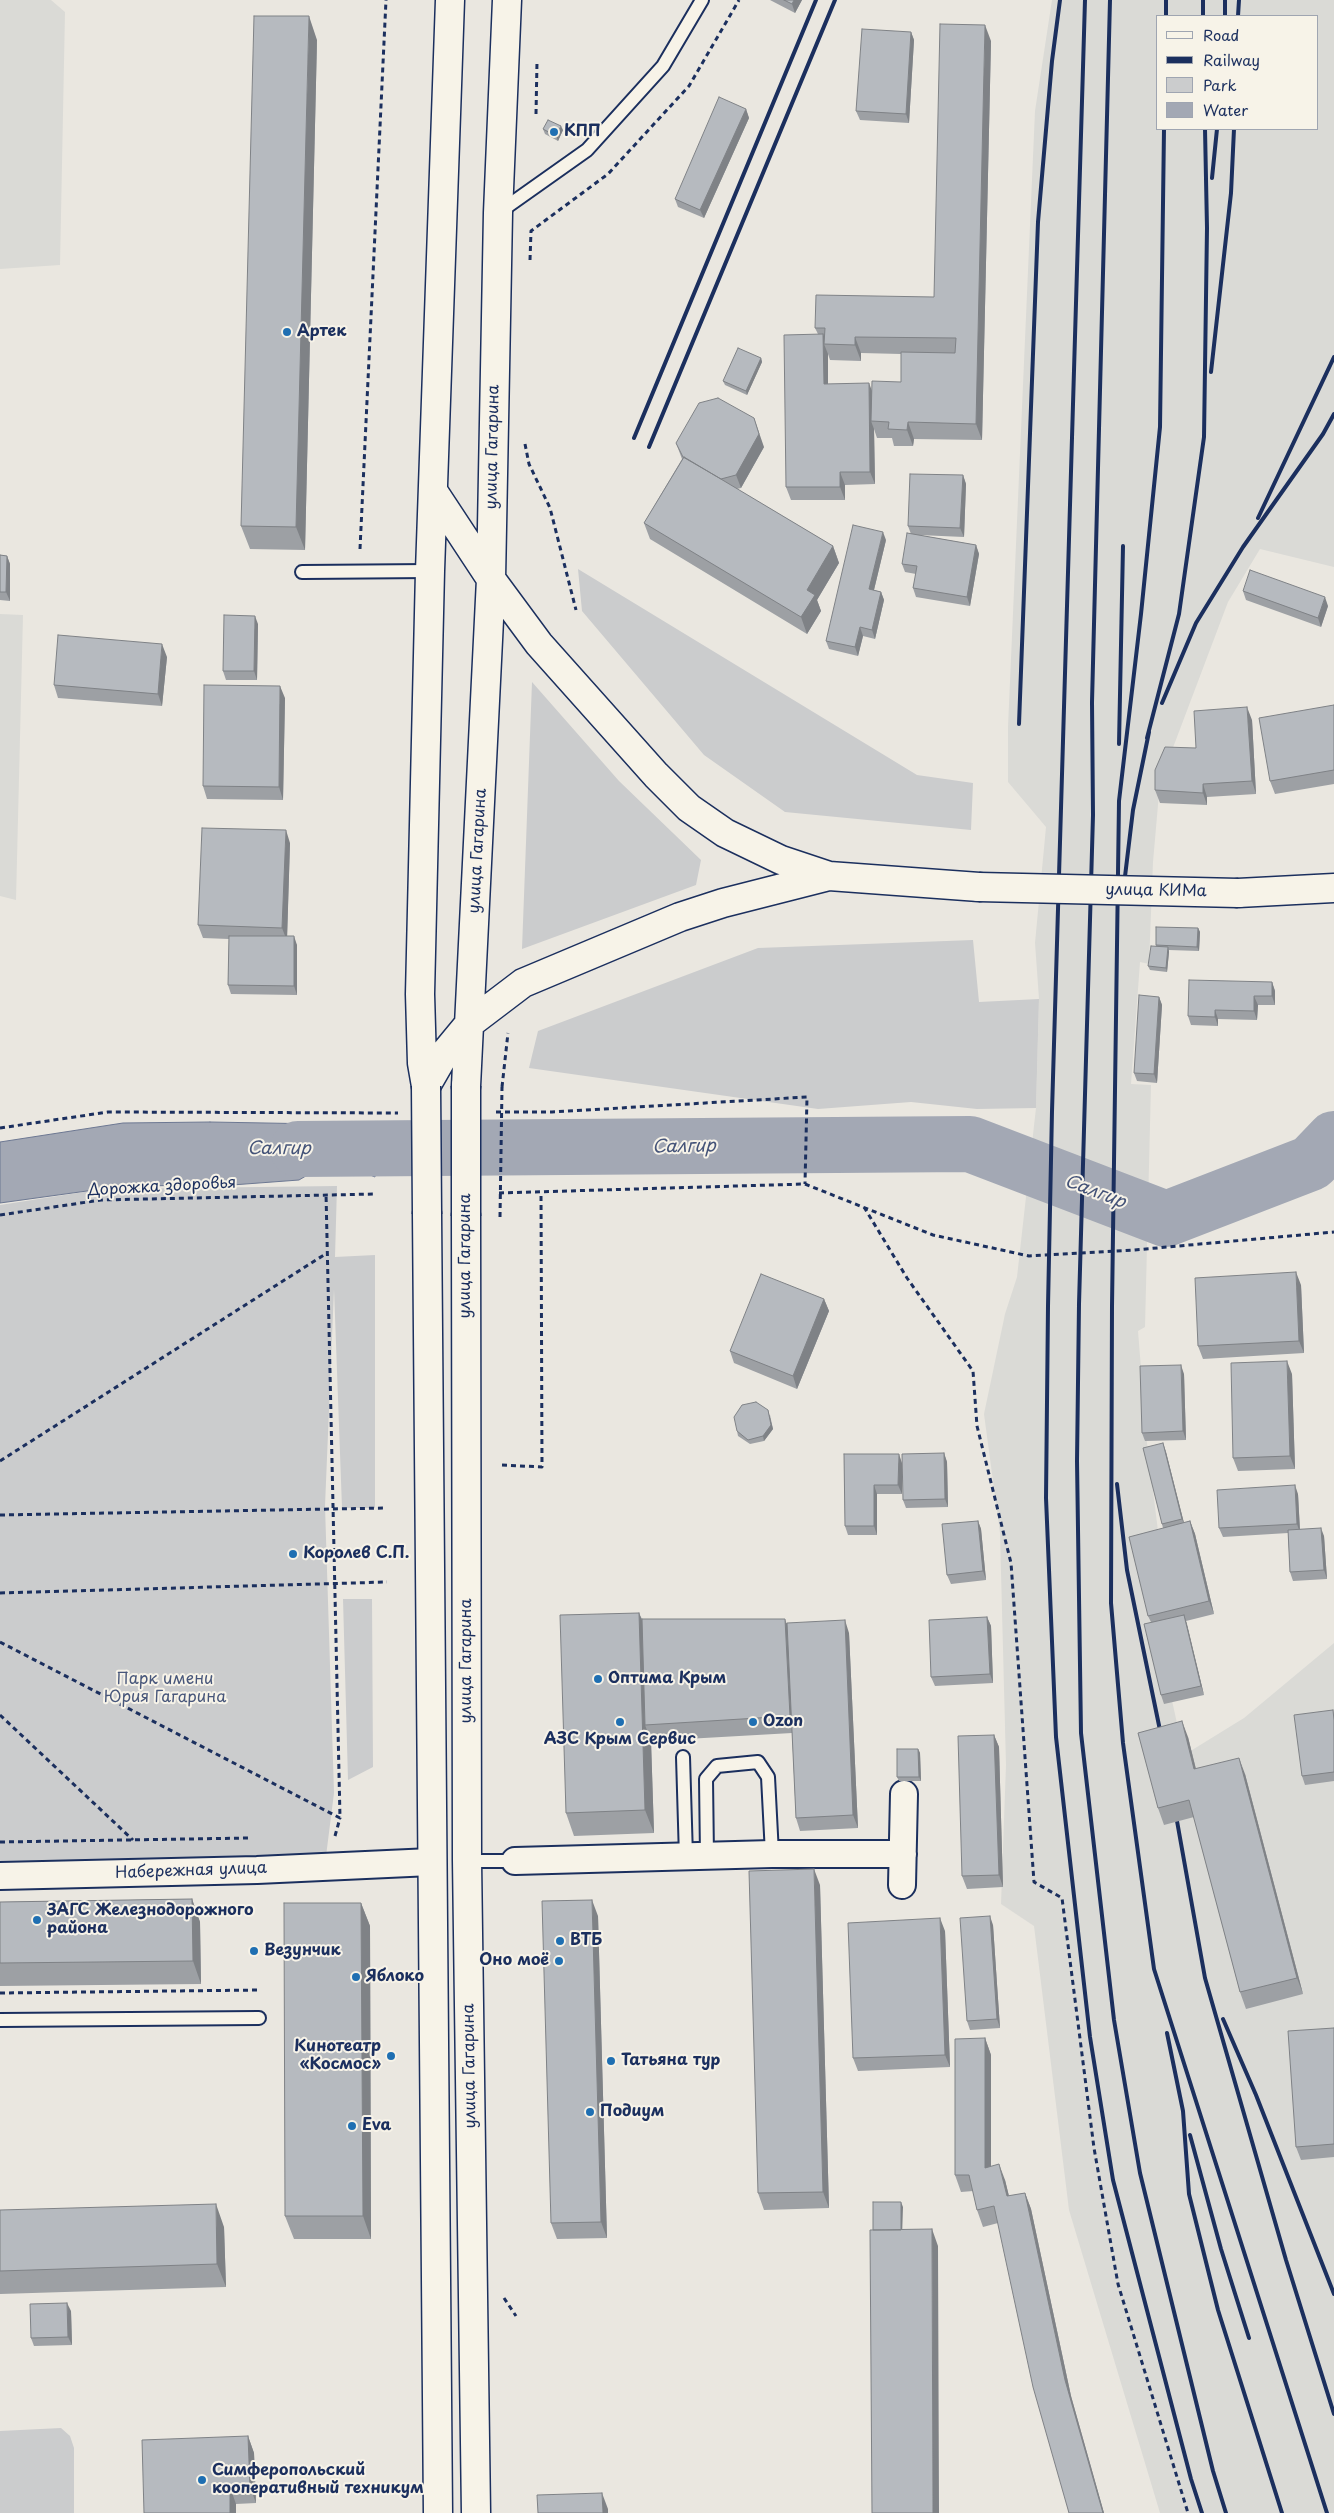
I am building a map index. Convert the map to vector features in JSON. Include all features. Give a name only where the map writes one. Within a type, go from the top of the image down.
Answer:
[{"type":"main road","points":[[438,2513],[431,1862],[426,1086],[422,1063],[420,994],[430,570],[450,0]]},
{"type":"main road","name":"улица Гагарина","points":[[476,2513],[467,1861],[466,1086],[490,579],[498,213],[507,0]]},
{"type":"main road","points":[[433,491],[490,579],[539,644],[656,775],[689,808],[725,833],[781,860],[829,876]]},
{"type":"main road","points":[[426,1086],[445,1053],[469,1024],[523,983],[644,932],[723,903],[829,876]]},
{"type":"main road","name":"улица КИМа","points":[[829,876],[979,887],[1238,893],[1334,888]]},
{"type":"street","points":[[902,1885],[904,1794]]},
{"type":"street","points":[[515,1860],[772,1854],[902,1854]]},
{"type":"street","name":"Набережная улица","points":[[0,1876],[257,1870],[431,1862]]},
{"type":"lane","points":[[498,213],[587,150],[663,66],[702,0]]},
{"type":"lane","points":[[302,572],[359,573],[430,570]]},
{"type":"lane","points":[[683,1757],[697,1856]]},
{"type":"lane","points":[[697,1856],[706,1779],[717,1766],[758,1762],[768,1777],[772,1854]]},
{"type":"lane","points":[[467,1861],[515,1860]]},
{"type":"lane","points":[[0,2020],[259,2018]]},
{"type":"path","points":[[359,573],[386,0]]},
{"type":"path","points":[[529,270],[531,231],[608,174],[689,86],[739,0]]},
{"type":"path","points":[[536,114],[537,60]]},
{"type":"path","points":[[525,440],[529,464],[550,508],[576,610]]},
{"type":"path","points":[[500,1217],[502,1087],[508,1029]]},
{"type":"path","points":[[805,1184],[807,1097]]},
{"type":"path","points":[[499,1193],[805,1184],[933,1234],[1029,1256],[1134,1250],[1334,1232]]},
{"type":"path","points":[[502,1465],[542,1467],[541,1192]]},
{"type":"path","points":[[325,1837],[334,1837],[340,1818],[326,1193]]},
{"type":"path","name":"Дорожка здоровья","points":[[0,1216],[101,1200],[326,1193],[375,1194]]},
{"type":"path","points":[[864,1207],[907,1278],[973,1371],[978,1426],[1011,1563],[1034,1882],[1062,1898],[1094,2148],[1118,2284],[1188,2513]]},
{"type":"path","points":[[0,1461],[328,1253]]},
{"type":"path","points":[[0,1515],[386,1508]]},
{"type":"path","points":[[0,1593],[387,1582]]},
{"type":"path","points":[[0,1642],[340,1818]]},
{"type":"path","points":[[0,1715],[134,1840]]},
{"type":"path","points":[[0,1842],[258,1838]]},
{"type":"path","points":[[0,1993],[259,1990]]},
{"type":"path","points":[[503,2297],[516,2316]]},
{"type":"shaded area","points":[[0,0],[51,0],[65,12],[60,265],[0,269]]},
{"type":"shaded area","points":[[1052,0],[1334,0],[1334,567],[1260,549],[1228,602],[1160,782],[1153,862],[1149,964],[1140,962],[1131,1084],[1151,1085],[1145,1327],[1138,1331],[1147,1443],[1162,1563],[1143,1569],[1184,1755],[1244,1718],[1334,1643],[1334,2513],[1160,2513],[1069,2210],[1034,1926],[1001,1904],[1006,1765],[1000,1533],[984,1414],[1005,1314],[1017,1277],[1036,1108],[1039,999],[1035,943],[1046,827],[1008,782],[1008,727],[1035,111]]},
{"type":"shaded area","points":[[0,614],[23,615],[16,900],[0,896]]},
{"type":"green space","points":[[578,569],[917,775],[973,783],[971,830],[785,812],[704,755],[582,611]]},
{"type":"green space","points":[[532,682],[619,781],[701,860],[696,885],[522,949]]},
{"type":"green space","points":[[973,940],[979,1002],[1039,999],[1036,1108],[977,1109],[911,1102],[818,1109],[529,1068],[538,1031],[758,948]]},
{"type":"green space","name":"Парк имени Юрия Гагарина","points":[[337,1186],[335,1257],[375,1255],[375,1508],[342,1508],[334,1289],[325,1506],[334,1793],[325,1864],[0,1866],[0,1205],[103,1189]]},
{"type":"green space","points":[[343,1599],[372,1599],[373,1767],[348,1780]]},
{"type":"green space","points":[[61,2428],[70,2436],[74,2448],[74,2513],[0,2513],[0,2431]]},
{"type":"water","points":[[210,1122],[376,1125],[375,1177],[346,1165],[328,1163],[299,1180],[232,1185],[123,1186],[0,1203],[0,1142],[123,1123]]},
{"type":"pier","points":[[377,1123],[378,1177],[376,1180]]},
{"type":"building","points":[[784,0],[794,0],[792,4]]},
{"type":"building","points":[[254,16],[309,16],[296,527],[241,526]]},
{"type":"building","points":[[940,24],[985,25],[976,424],[908,422],[907,430],[888,429],[889,422],[871,421],[872,381],[901,382],[901,352],[955,353],[956,338],[855,337],[855,345],[824,344],[825,328],[815,328],[816,295],[934,297]]},
{"type":"building","points":[[862,29],[911,32],[906,114],[856,111]]},
{"type":"building","points":[[719,97],[746,109],[700,210],[675,199]]},
{"type":"building","points":[[548,120],[561,126],[556,136],[543,129]]},
{"type":"building","points":[[823,334],[824,384],[869,383],[870,472],[840,472],[840,487],[786,487],[784,335]]},
{"type":"building","points":[[738,348],[761,358],[746,391],[723,381]]},
{"type":"building","points":[[718,398],[754,418],[759,434],[736,475],[721,479],[683,457],[676,443],[699,403]]},
{"type":"building","points":[[684,457],[833,546],[807,590],[815,595],[801,617],[644,523]]},
{"type":"building","points":[[910,474],[963,475],[960,528],[908,526]]},
{"type":"building","points":[[853,525],[883,532],[869,589],[881,592],[872,630],[860,627],[855,647],[826,641]]},
{"type":"building","points":[[907,533],[976,545],[967,597],[913,588],[917,566],[902,564]]},
{"type":"building","points":[[0,555],[7,556],[6,592],[0,592]]},
{"type":"building","points":[[1250,570],[1325,597],[1318,618],[1243,591]]},
{"type":"building","points":[[224,615],[255,616],[254,671],[223,671]]},
{"type":"building","points":[[58,635],[162,644],[158,694],[54,685]]},
{"type":"building","points":[[204,685],[280,686],[279,787],[203,786]]},
{"type":"building","points":[[1334,705],[1334,770],[1270,781],[1259,718]]},
{"type":"building","points":[[1247,707],[1252,781],[1203,784],[1203,793],[1155,790],[1155,770],[1165,747],[1196,748],[1194,711]]},
{"type":"building","points":[[202,828],[286,830],[282,928],[198,925]]},
{"type":"building","points":[[1156,927],[1198,928],[1197,947],[1156,945]]},
{"type":"building","points":[[229,936],[294,936],[294,986],[228,985]]},
{"type":"building","points":[[1151,946],[1168,947],[1166,968],[1148,966]]},
{"type":"building","points":[[1189,980],[1272,982],[1272,996],[1254,996],[1254,1011],[1215,1010],[1215,1017],[1188,1016]]},
{"type":"building","points":[[1139,995],[1159,997],[1154,1074],[1134,1073]]},
{"type":"building","points":[[1296,1272],[1299,1341],[1198,1346],[1195,1278]]},
{"type":"building","points":[[761,1274],[824,1299],[793,1376],[730,1351]]},
{"type":"building","points":[[1287,1361],[1290,1456],[1233,1458],[1231,1363]]},
{"type":"building","points":[[1181,1365],[1183,1431],[1142,1433],[1140,1366]]},
{"type":"building","points":[[756,1402],[768,1410],[771,1425],[763,1436],[748,1440],[737,1431],[734,1417],[742,1405]]},
{"type":"building","points":[[1163,1443],[1182,1519],[1162,1524],[1143,1448]]},
{"type":"building","points":[[944,1453],[945,1499],[903,1500],[902,1454]]},
{"type":"building","points":[[844,1454],[899,1454],[898,1485],[874,1485],[874,1526],[845,1526]]},
{"type":"building","points":[[1295,1485],[1297,1524],[1219,1528],[1217,1490]]},
{"type":"building","points":[[978,1521],[983,1571],[947,1575],[942,1524]]},
{"type":"building","points":[[1190,1521],[1209,1601],[1148,1616],[1129,1537]]},
{"type":"building","points":[[1321,1528],[1324,1570],[1290,1572],[1288,1530]]},
{"type":"building","points":[[639,1613],[645,1810],[566,1813],[560,1615]]},
{"type":"building","points":[[1184,1615],[1201,1686],[1161,1695],[1144,1624]]},
{"type":"building","points":[[987,1617],[990,1674],[931,1677],[929,1620]]},
{"type":"building","points":[[642,1619],[785,1619],[790,1716],[645,1725]]},
{"type":"building","points":[[845,1620],[853,1815],[796,1818],[787,1623]]},
{"type":"building","points":[[1333,1710],[1334,1772],[1302,1776],[1294,1715]]},
{"type":"building","points":[[1182,1721],[1194,1769],[1239,1758],[1297,1978],[1240,1992],[1189,1800],[1158,1808],[1138,1733]]},
{"type":"building","points":[[994,1735],[999,1875],[962,1876],[958,1736]]},
{"type":"building","points":[[897,1749],[918,1749],[919,1777],[897,1777]]},
{"type":"building","points":[[814,1869],[823,2192],[758,2193],[749,1871]]},
{"type":"building","points":[[192,1899],[193,1961],[0,1963],[0,1902]]},
{"type":"building","points":[[592,1900],[601,2222],[551,2223],[542,1901]]},
{"type":"building","points":[[284,1903],[361,1903],[363,2216],[285,2216]]},
{"type":"building","points":[[990,1916],[997,2019],[967,2021],[960,1918]]},
{"type":"building","points":[[940,1918],[945,2055],[853,2058],[848,1923]]},
{"type":"building","points":[[1334,2028],[1334,2144],[1296,2147],[1288,2031]]},
{"type":"building","points":[[985,2038],[985,2168],[999,2164],[1007,2196],[1025,2193],[1065,2380],[1103,2513],[1069,2513],[1033,2387],[994,2206],[977,2210],[969,2175],[955,2175],[955,2039]]},
{"type":"building","points":[[873,2202],[901,2202],[901,2230],[873,2230]]},
{"type":"building","points":[[216,2204],[217,2264],[0,2271],[0,2210]]},
{"type":"building","points":[[932,2229],[933,2513],[872,2513],[870,2230]]},
{"type":"building","points":[[67,2303],[68,2337],[31,2338],[30,2304]]},
{"type":"building","name":"Симферопольский кооперативный техникум","points":[[248,2436],[250,2487],[230,2487],[230,2513],[144,2513],[142,2440]]},
{"type":"building","points":[[602,2493],[603,2513],[538,2513],[537,2495]]},
{"type":"waterway","name":"Салгир","points":[[298,1149],[970,1144],[1166,1219],[1311,1163],[1334,1139]]},
{"type":"railway","points":[[634,438],[816,0]]},
{"type":"railway","points":[[649,447],[835,0]]},
{"type":"railway","points":[[1019,724],[1038,222],[1052,61],[1060,0]]},
{"type":"railway","points":[[1085,0],[1052,1111],[1048,1306],[1046,1498],[1056,1737],[1090,2037],[1113,2180],[1191,2479],[1202,2513]]},
{"type":"railway","points":[[1110,0],[1092,702],[1093,815],[1079,1304],[1077,1461],[1081,1733],[1114,2020],[1140,2173],[1213,2471],[1226,2513]]},
{"type":"railway","points":[[1166,0],[1166,15]]},
{"type":"railway","points":[[1203,0],[1203,15]]},
{"type":"railway","points":[[1225,0],[1225,15]]},
{"type":"railway","points":[[1238,15],[1239,0]]},
{"type":"railway","points":[[1164,130],[1160,427],[1119,801],[1112,1306],[1111,1603],[1123,1743],[1154,1969],[1327,2513]]},
{"type":"railway","points":[[1147,738],[1179,614],[1204,437],[1207,228],[1205,130]]},
{"type":"railway","points":[[1212,178],[1217,130]]},
{"type":"railway","points":[[1211,372],[1231,193],[1234,130]]},
{"type":"railway","points":[[1258,518],[1334,357]]},
{"type":"railway","points":[[1162,703],[1196,623],[1243,547],[1323,434],[1334,414]]},
{"type":"railway","points":[[1119,744],[1123,546]]},
{"type":"railway","points":[[1123,893],[1133,810],[1149,732]]},
{"type":"railway","points":[[1117,1484],[1127,1570],[1162,1740]]},
{"type":"railway","points":[[1177,1821],[1205,1978],[1286,2260],[1334,2414]]},
{"type":"railway","points":[[1223,2019],[1256,2095],[1334,2294]]},
{"type":"railway","points":[[1167,2033],[1183,2111],[1189,2194],[1218,2310],[1282,2513]]},
{"type":"railway","points":[[1190,2135],[1221,2249],[1249,2338]]},
{"type":"place","name":"КПП","points":[[554,132]]},
{"type":"place","name":"Артек","points":[[287,332]]},
{"type":"place","name":"Королев С.П.","points":[[293,1554]]},
{"type":"place","name":"Оптима Крым","points":[[598,1679]]},
{"type":"place","name":"АЗС Крым Сервис","points":[[620,1722]]},
{"type":"place","name":"Ozon","points":[[753,1722]]},
{"type":"place","name":"ЗАГС Железнодорожного района","points":[[37,1920]]},
{"type":"place","name":"ВТБ","points":[[560,1941]]},
{"type":"place","name":"Везунчик","points":[[254,1951]]},
{"type":"place","name":"Оно моё","points":[[559,1961]]},
{"type":"place","name":"Яблоко","points":[[356,1977]]},
{"type":"place","name":"Кинотеатр «Космос»","points":[[391,2056]]},
{"type":"place","name":"Татьяна тур","points":[[611,2061]]},
{"type":"place","name":"Подиум","points":[[590,2112]]},
{"type":"place","name":"Eva","points":[[352,2126]]},
{"type":"place","name":"Симферопольский кооперативный техникум","points":[[202,2480]]}]
